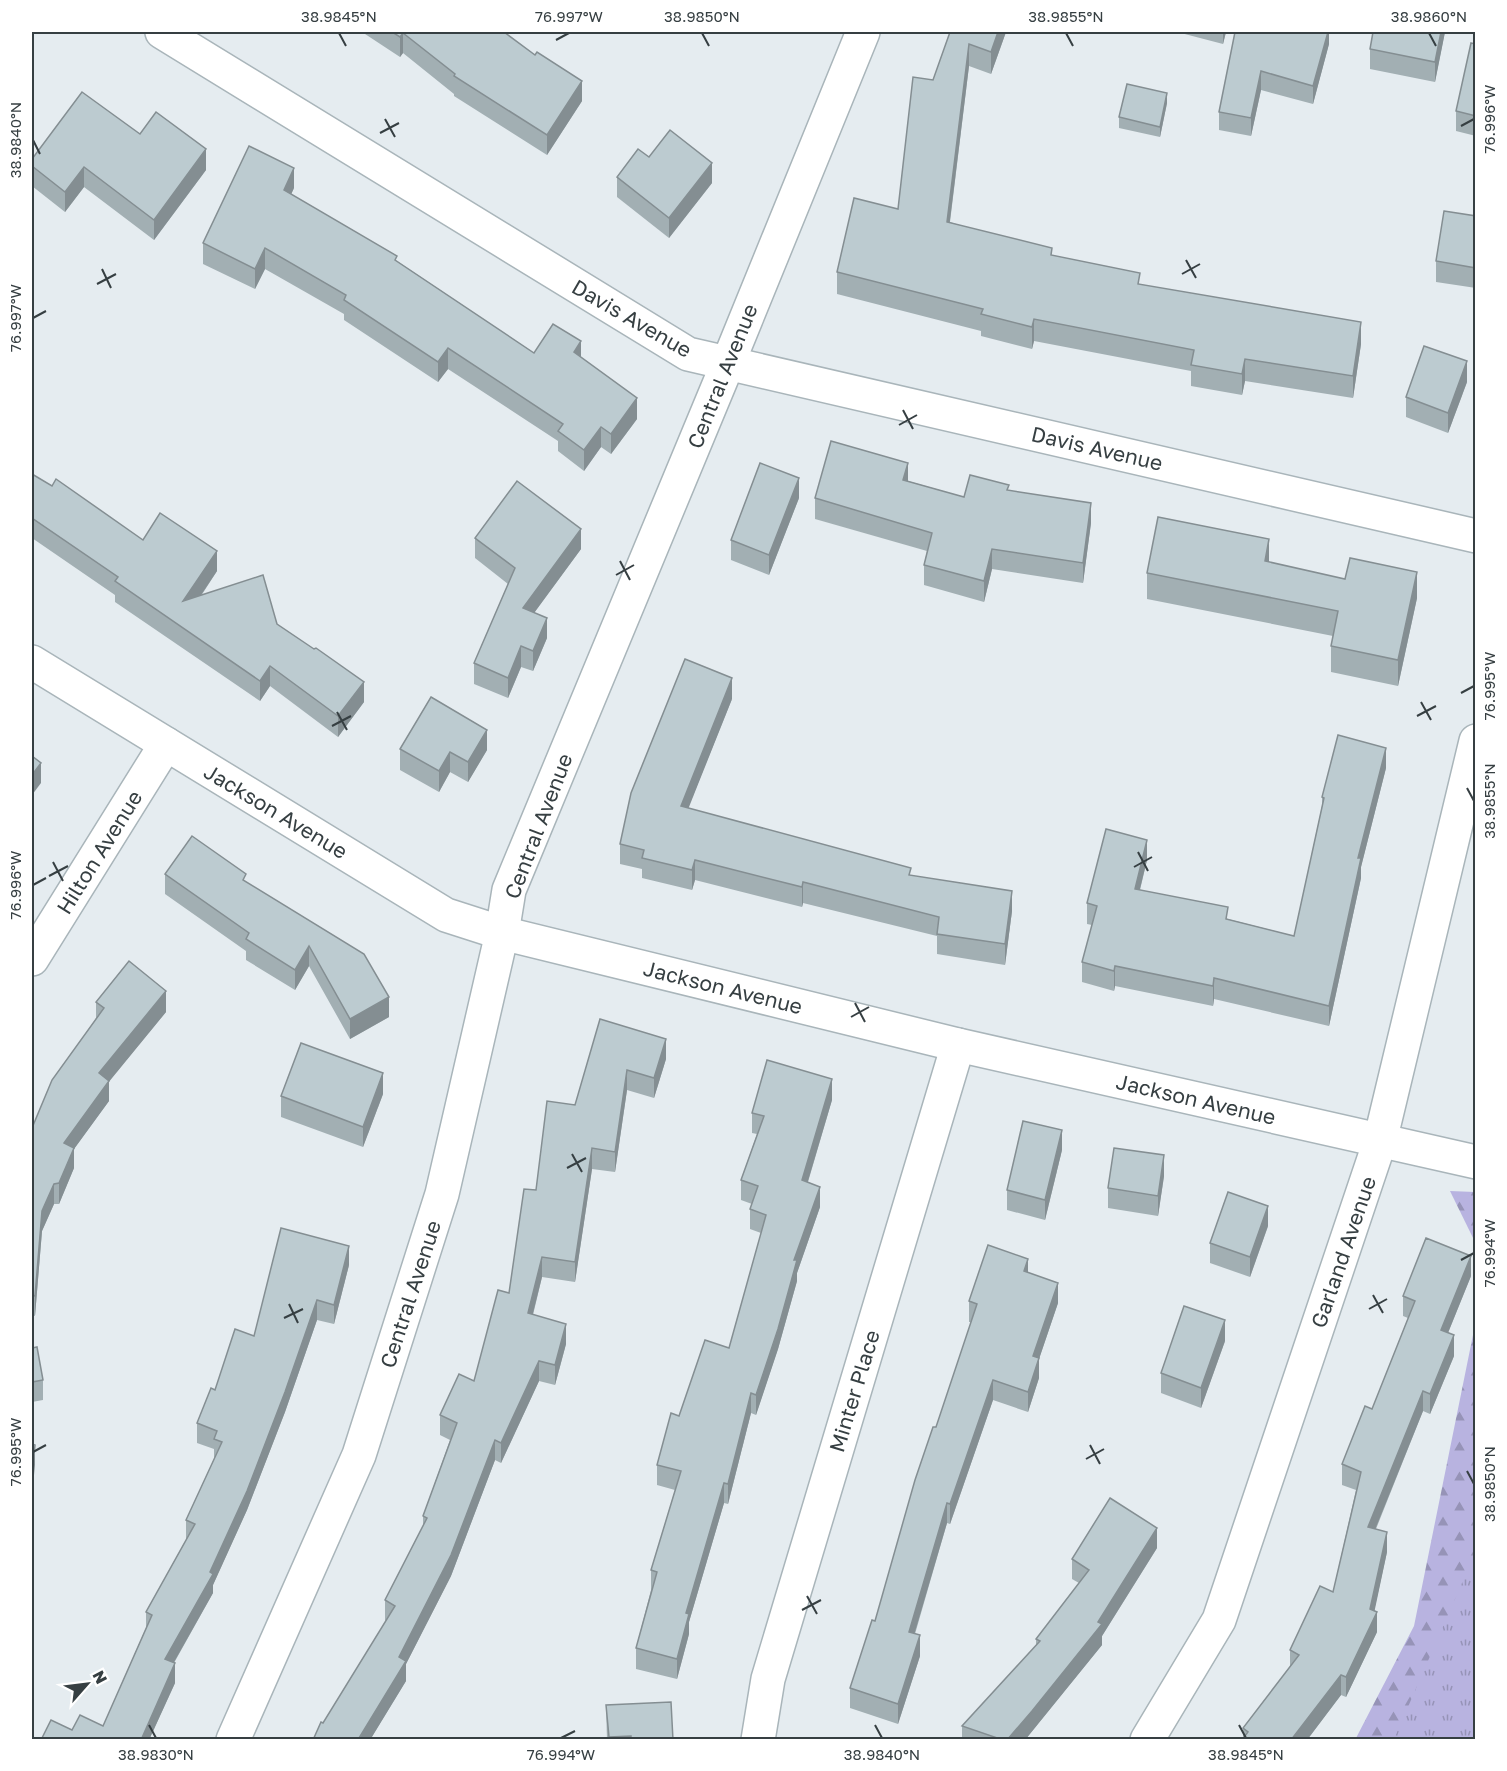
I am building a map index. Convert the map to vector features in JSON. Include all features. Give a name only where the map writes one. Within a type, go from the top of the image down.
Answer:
[{"type":"street","name":"Davis Avenue","points":[[162,32],[688,354],[1476,536]]},
{"type":"street","name":"Central Avenue","points":[[233,1740],[359,1455],[442,1194],[502,933],[509,890],[728,363],[862,32]]},
{"type":"street","name":"Jackson Avenue","points":[[32,662],[446,915],[502,933],[958,1045],[1476,1162]]},
{"type":"street","name":"Garland Avenue","points":[[1147,1740],[1219,1620],[1380,1141],[1476,741]]},
{"type":"street","name":"Hilton Avenue","points":[[32,959],[166,744]]},
{"type":"street","name":"Minter Place","points":[[758,1740],[768,1679],[958,1045]]},
{"type":"green space","points":[[1450,1191],[1475,1192],[1475,1242]]},
{"type":"green space","points":[[1475,1325],[1475,1739],[1355,1740],[1414,1626]]},
{"type":"green space","points":[[1475,1553],[1475,1739],[1394,1739]]},
{"type":"building","points":[[392,32],[504,32],[535,55],[537,52],[582,81],[547,135],[454,76],[455,74],[403,33],[400,37]]},
{"type":"building","points":[[950,32],[998,32],[991,52],[969,44],[947,222],[1052,248],[1051,255],[1140,273],[1138,284],[1361,322],[1353,376],[1245,359],[1242,374],[1191,365],[1194,350],[1034,319],[1032,327],[981,314],[983,309],[837,272],[854,198],[898,209],[913,77],[933,80]]},
{"type":"building","points":[[1235,32],[1328,32],[1313,86],[1261,71],[1251,118],[1219,112]]},
{"type":"building","points":[[1373,32],[1441,32],[1435,62],[1370,49]]},
{"type":"building","points":[[1471,43],[1476,44],[1476,116],[1456,111]]},
{"type":"building","points":[[1127,84],[1167,93],[1160,127],[1119,117]]},
{"type":"building","points":[[82,92],[140,134],[156,112],[206,149],[154,220],[84,167],[65,192],[32,166],[32,159]]},
{"type":"building","points":[[670,130],[712,163],[669,218],[617,177],[638,149],[649,157]]},
{"type":"building","points":[[249,146],[294,168],[284,190],[397,256],[395,260],[534,353],[553,324],[581,341],[574,352],[637,398],[611,434],[601,427],[584,450],[558,431],[563,424],[448,348],[438,362],[344,300],[346,295],[265,248],[255,269],[203,243]]},
{"type":"building","points":[[1444,211],[1476,216],[1476,268],[1436,261]]},
{"type":"building","points":[[1424,346],[1467,361],[1448,413],[1406,397]]},
{"type":"building","points":[[831,441],[908,463],[903,480],[964,497],[970,475],[1009,485],[1007,490],[1091,503],[1083,563],[992,549],[984,581],[924,565],[932,533],[815,498]]},
{"type":"building","points":[[760,463],[799,478],[769,555],[731,540]]},
{"type":"building","points":[[32,474],[52,486],[56,479],[143,540],[160,513],[217,551],[183,601],[263,575],[277,624],[364,682],[338,716],[270,666],[260,681],[115,581],[118,577],[32,518]]},
{"type":"building","points":[[517,481],[581,529],[523,608],[547,618],[533,651],[521,646],[508,678],[474,663],[515,568],[475,538]]},
{"type":"building","points":[[1158,517],[1269,539],[1265,561],[1345,579],[1350,558],[1417,572],[1398,660],[1331,646],[1338,611],[1147,573]]},
{"type":"building","points":[[685,659],[732,678],[681,806],[911,868],[909,875],[1012,891],[1005,944],[937,934],[939,917],[803,882],[802,887],[695,860],[692,870],[642,858],[644,850],[620,844],[631,793]]},
{"type":"building","points":[[431,697],[487,730],[468,762],[450,752],[439,771],[400,749]]},
{"type":"building","points":[[1338,735],[1386,748],[1358,858],[1361,858],[1329,1006],[1214,978],[1213,986],[1115,966],[1114,971],[1082,962],[1097,906],[1087,903],[1106,829],[1147,840],[1135,889],[1228,907],[1226,919],[1294,936],[1324,798],[1322,797]]},
{"type":"building","points":[[32,756],[41,763],[32,775]]},
{"type":"building","points":[[192,836],[246,874],[243,880],[364,954],[389,997],[350,1019],[309,946],[295,970],[246,939],[249,933],[165,874]]},
{"type":"building","points":[[129,961],[166,991],[99,1073],[109,1081],[64,1143],[74,1148],[59,1183],[54,1184],[42,1211],[35,1296],[32,1295],[32,1128],[52,1080],[104,1008],[96,1002]]},
{"type":"building","points":[[600,1019],[666,1039],[654,1078],[627,1070],[615,1152],[592,1148],[575,1262],[542,1257],[528,1313],[566,1324],[555,1365],[539,1361],[501,1443],[495,1440],[451,1555],[399,1657],[406,1661],[359,1738],[362,1740],[313,1740],[321,1722],[323,1723],[395,1606],[385,1600],[427,1518],[423,1516],[457,1423],[440,1415],[459,1374],[474,1381],[498,1290],[509,1293],[524,1189],[536,1190],[547,1101],[575,1105]]},
{"type":"building","points":[[301,1043],[383,1073],[363,1127],[281,1096]]},
{"type":"building","points":[[767,1060],[832,1079],[802,1180],[820,1187],[794,1260],[797,1260],[778,1329],[756,1395],[751,1393],[728,1484],[724,1483],[686,1613],[689,1614],[677,1659],[636,1648],[657,1572],[651,1570],[681,1471],[657,1465],[671,1413],[679,1416],[705,1340],[729,1348],[766,1215],[750,1209],[758,1186],[741,1180],[764,1116],[752,1113]]},
{"type":"building","points":[[1023,1121],[1062,1130],[1045,1200],[1007,1190]]},
{"type":"building","points":[[1114,1148],[1164,1155],[1158,1196],[1108,1188]]},
{"type":"building","points":[[1228,1192],[1268,1206],[1250,1257],[1210,1243]]},
{"type":"building","points":[[281,1228],[349,1246],[334,1305],[317,1300],[247,1491],[210,1572],[213,1574],[165,1659],[175,1663],[141,1740],[41,1740],[51,1720],[72,1730],[80,1715],[103,1726],[152,1615],[146,1612],[195,1524],[186,1520],[222,1442],[214,1439],[217,1431],[197,1423],[211,1388],[215,1390],[235,1329],[254,1336]]},
{"type":"building","points":[[1426,1238],[1471,1256],[1441,1330],[1454,1335],[1430,1394],[1423,1391],[1368,1527],[1387,1532],[1370,1609],[1377,1612],[1346,1677],[1341,1675],[1291,1740],[1242,1740],[1248,1732],[1243,1728],[1299,1655],[1290,1650],[1320,1586],[1333,1592],[1361,1472],[1342,1464],[1365,1406],[1372,1409],[1415,1301],[1403,1296]]},
{"type":"building","points":[[988,1245],[1028,1259],[1024,1271],[1058,1283],[1033,1356],[1039,1358],[1028,1392],[993,1380],[950,1504],[947,1503],[909,1632],[920,1635],[898,1704],[850,1688],[872,1620],[875,1621],[915,1480],[933,1427],[936,1427],[977,1304],[969,1301]]},
{"type":"building","points":[[1184,1306],[1225,1320],[1201,1388],[1161,1373]]},
{"type":"building","points":[[37,1347],[43,1380],[32,1382],[32,1348]]},
{"type":"building","points":[[32,1444],[35,1445],[32,1474]]},
{"type":"building","points":[[1110,1498],[1157,1528],[1098,1622],[1102,1624],[1007,1740],[962,1726],[1040,1641],[1036,1639],[1089,1570],[1072,1559]]},
{"type":"building","points":[[671,1702],[673,1740],[631,1740],[631,1736],[609,1737],[606,1705]]}]
